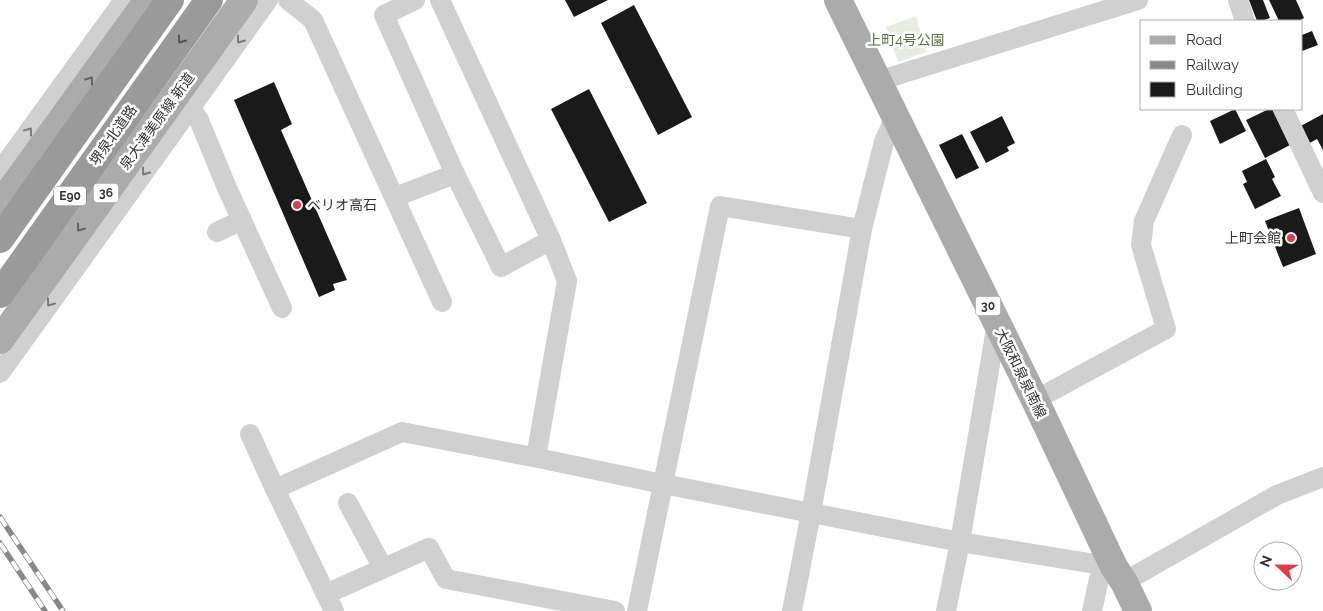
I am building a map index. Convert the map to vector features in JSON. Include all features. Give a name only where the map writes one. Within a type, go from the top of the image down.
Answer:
[{"type":"highway","name":"E90","points":[[0,239],[170,0]]},
{"type":"highway","name":"堺泉北道路","points":[[0,294],[209,0]]},
{"type":"highway","points":[[0,227],[115,78]]},
{"type":"highway","points":[[0,313],[139,98]]},
{"type":"main road","points":[[0,205],[148,0]]},
{"type":"main road","name":"泉大津美原線 新道","points":[[0,340],[244,0]]},
{"type":"main road","name":"大阪和泉泉南線","points":[[838,0],[1138,611]]},
{"type":"street","points":[[0,171],[124,0]]},
{"type":"street","points":[[0,373],[268,0]]},
{"type":"street","points":[[288,0],[313,20],[442,302]]},
{"type":"street","points":[[416,0],[384,15],[455,174],[501,267],[551,240]]},
{"type":"street","points":[[440,0],[551,240],[567,281],[536,457]]},
{"type":"street","points":[[878,81],[1138,0]]},
{"type":"street","points":[[1238,0],[1245,20]]},
{"type":"street","points":[[191,108],[199,120],[227,188],[282,308]]},
{"type":"street","points":[[1283,110],[1323,193]]},
{"type":"street","points":[[792,611],[812,514],[862,228],[884,142],[895,117]]},
{"type":"street","points":[[1035,400],[1166,329],[1141,245],[1144,222],[1182,135]]},
{"type":"street","points":[[395,197],[455,174]]},
{"type":"street","points":[[637,611],[720,206],[862,228]]},
{"type":"street","points":[[217,232],[242,220]]},
{"type":"street","points":[[946,611],[960,542],[997,323]]},
{"type":"street","points":[[275,489],[402,432],[536,457],[1119,575]]},
{"type":"street","points":[[250,434],[330,602],[383,568],[429,548],[446,579],[615,611]]},
{"type":"street","points":[[1092,611],[1099,579],[1119,575],[1277,495],[1323,477]]},
{"type":"street","points":[[348,503],[383,568]]},
{"type":"green space","name":"上町4号公園","points":[[916,16],[926,52],[898,62],[886,27]]},
{"type":"building","points":[[565,0],[608,0],[574,17]]},
{"type":"building","points":[[1249,0],[1263,0],[1270,18],[1257,20]]},
{"type":"building","points":[[1269,0],[1296,0],[1304,18],[1300,20],[1279,20]]},
{"type":"building","points":[[634,5],[692,117],[658,135],[601,23]]},
{"type":"building","points":[[1312,31],[1318,45],[1303,51],[1303,35]]},
{"type":"building","name":"ベリオ高石","points":[[274,82],[292,124],[281,130],[347,280],[333,284],[335,290],[319,297],[234,100]]},
{"type":"building","points":[[589,89],[647,203],[609,222],[551,109]]},
{"type":"building","points":[[1236,110],[1246,131],[1220,144],[1210,121]]},
{"type":"building","points":[[1267,110],[1272,110],[1290,145],[1265,158],[1246,120]]},
{"type":"building","points":[[1323,114],[1323,150],[1317,139],[1306,145],[1297,128]]},
{"type":"building","points":[[1002,116],[1015,143],[1007,147],[1009,151],[986,163],[970,132]]},
{"type":"building","points":[[962,134],[979,168],[956,179],[939,145]]},
{"type":"building","points":[[1266,159],[1275,177],[1272,179],[1281,196],[1255,209],[1243,184],[1247,182],[1242,171]]},
{"type":"building","name":"上町会館","points":[[1299,208],[1316,254],[1283,267],[1265,221]]},
{"type":"railway","points":[[0,517],[63,611]]},
{"type":"railway","points":[[0,543],[45,611]]},
{"type":"place","name":"ベリオ高石","points":[[297,205]]},
{"type":"place","name":"上町会館","points":[[1291,238]]}]
